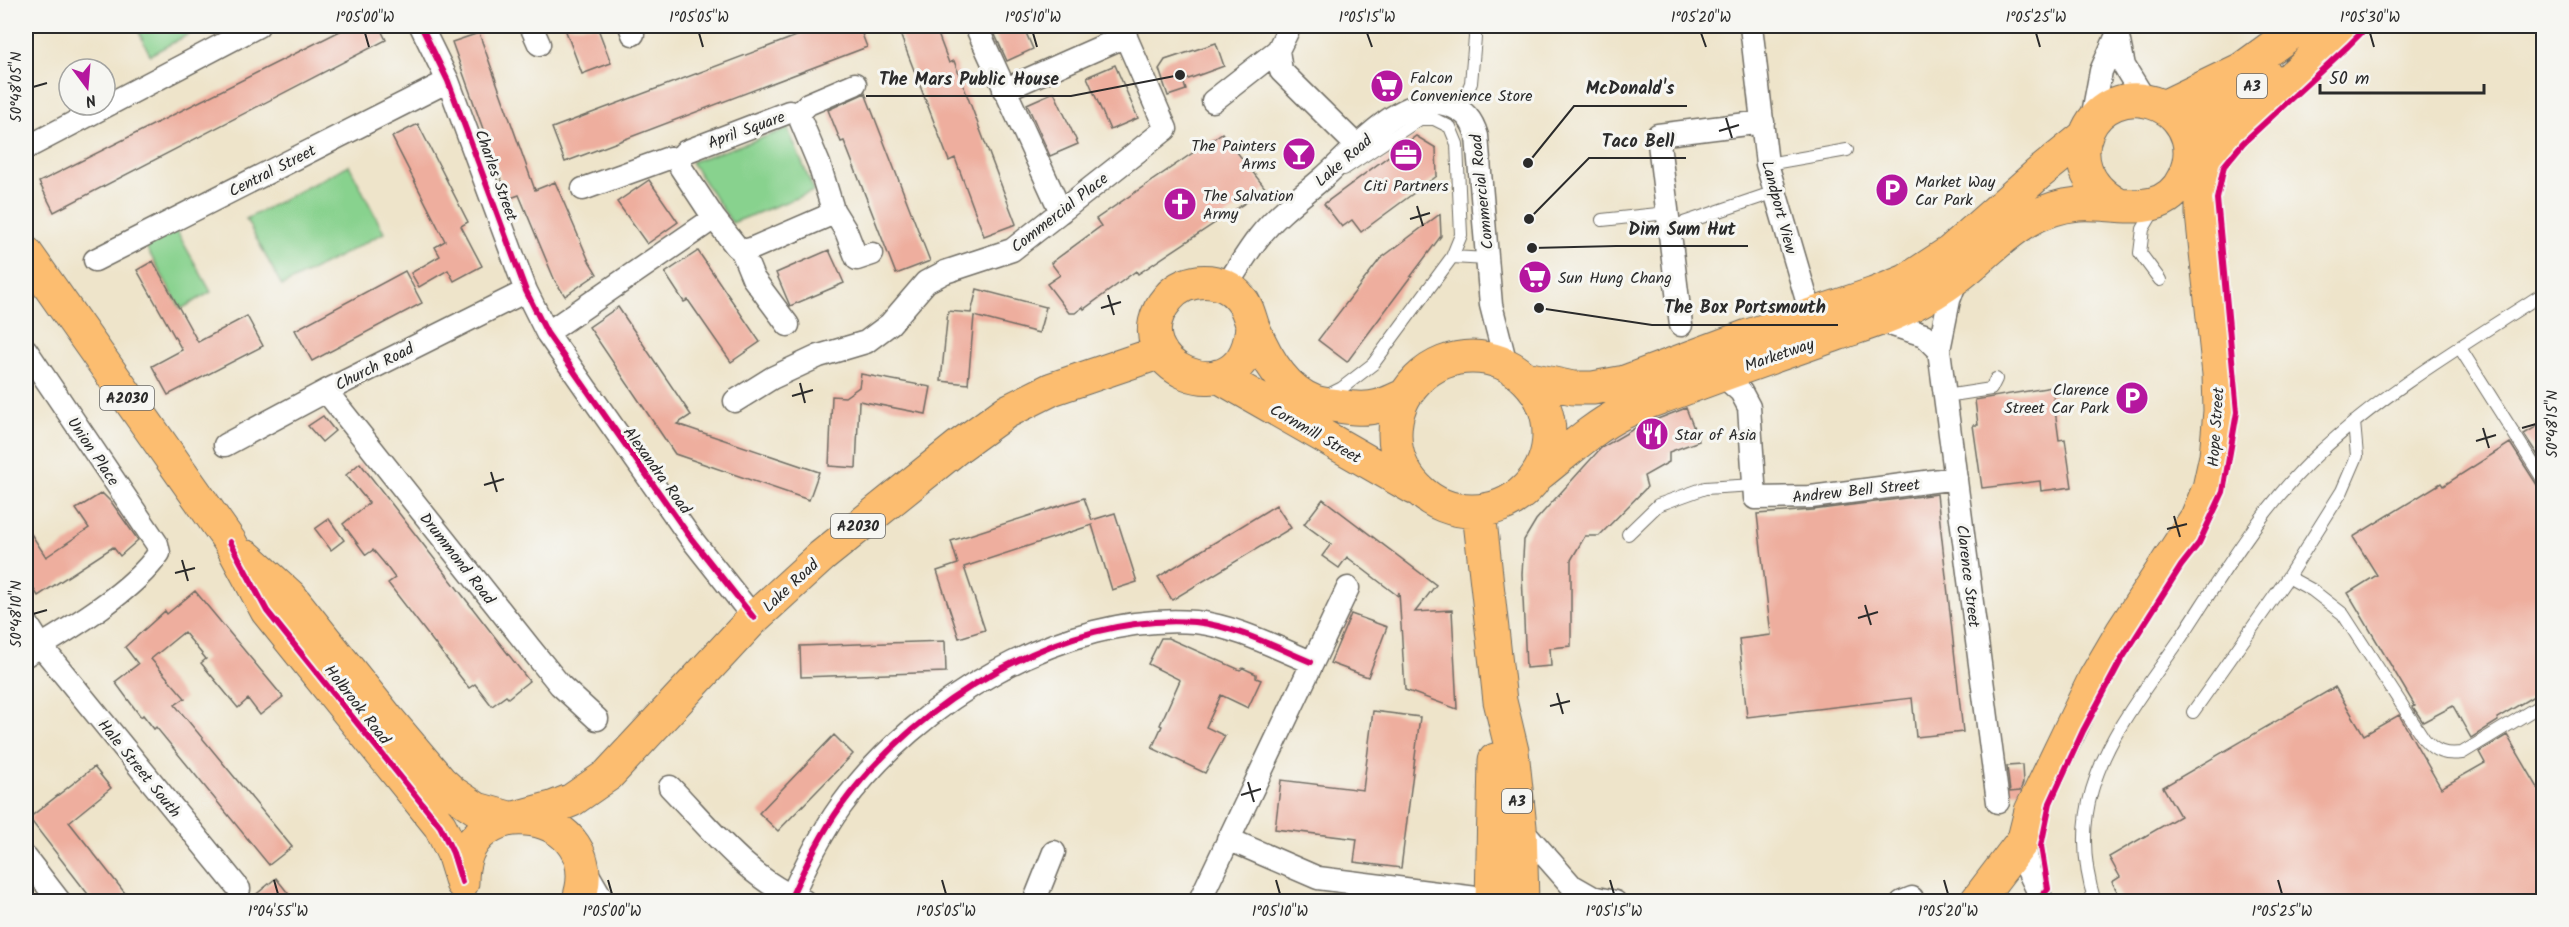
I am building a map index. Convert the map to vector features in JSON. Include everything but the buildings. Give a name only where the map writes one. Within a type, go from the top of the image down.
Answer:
[{"type":"main road","name":"A3","points":[[2154,103],[2242,69],[2324,32]]},
{"type":"main road","name":"A3","points":[[2188,138],[2195,129],[2324,32]]},
{"type":"main road","name":"Hope Street","points":[[1976,902],[2024,839],[2031,811],[2095,678],[2122,632],[2197,517],[2209,488],[2216,456],[2220,411],[2219,374],[2202,214],[2202,199],[2208,168],[2227,137],[2324,32]]},
{"type":"main road","points":[[2130,100],[2154,103],[2178,120],[2188,138],[2190,153],[2188,169],[2181,183],[2171,195],[2158,203],[2145,207],[2117,204],[2103,196],[2088,176],[2082,153],[2088,130],[2101,112],[2115,104],[2130,100]]},
{"type":"main road","name":"Marketway","points":[[1516,371],[1574,388],[1593,388],[1625,382],[1811,314],[1874,294],[1906,280],[1950,252],[2088,130]]},
{"type":"main road","name":"Marketway","points":[[1539,474],[1599,427],[1623,412],[1721,374],[1905,309],[1958,276],[2016,227],[2044,210],[2078,204],[2117,204]]},
{"type":"main road","name":"Holbrook Road","points":[[26,254],[230,542],[267,611],[440,826],[453,853],[464,892]]},
{"type":"main road","points":[[1196,282],[1211,282],[1226,286],[1239,296],[1248,309],[1252,325],[1251,341],[1245,356],[1233,369],[1218,376],[1192,377],[1174,367],[1161,352],[1156,338],[1156,322],[1160,308],[1169,296],[1181,287],[1196,282]]},
{"type":"main road","name":"Cornmill Street","points":[[1252,325],[1270,361],[1289,385],[1315,402],[1353,408],[1377,407],[1404,396]]},
{"type":"main road","name":"Lake Road","points":[[578,902],[583,882],[580,839],[586,810],[608,775],[754,618],[822,556],[959,446],[1006,412],[1052,389],[1161,352]]},
{"type":"main road","points":[[1478,357],[1516,371],[1541,399],[1549,424],[1548,450],[1539,474],[1523,493],[1503,506],[1479,512],[1455,510],[1433,502],[1414,488],[1401,467],[1394,443],[1395,419],[1404,396],[1416,380],[1431,368],[1449,360],[1478,357]]},
{"type":"main road","name":"Cornmill Street","points":[[1218,376],[1414,488]]},
{"type":"main road","name":"A3","points":[[1479,512],[1500,701],[1512,751],[1520,827],[1502,901]]},
{"type":"main road","name":"Holbrook Road","points":[[230,542],[290,596],[440,781],[453,793],[477,809],[512,818],[537,819],[555,826],[571,841],[581,860]]},
{"type":"main road","name":"A3","points":[[1500,701],[1495,754],[1502,901]]},
{"type":"main road","name":"Lake Road","points":[[464,892],[465,859],[476,839],[495,824],[572,800],[608,775]]},
{"type":"street","points":[[26,148],[258,26]]},
{"type":"street","points":[[976,26],[1061,212]]},
{"type":"street","points":[[1213,101],[1278,50],[1290,26]]},
{"type":"street","name":"Landport View","points":[[1752,26],[1767,164],[1811,314]]},
{"type":"street","name":"Charles Street","points":[[431,28],[448,81],[526,291],[547,333]]},
{"type":"street","points":[[2119,29],[2124,66],[2154,103]]},
{"type":"street","points":[[2088,130],[2101,71],[2119,29]]},
{"type":"street","points":[[1004,90],[1124,31]]},
{"type":"street","name":"Commercial Place","points":[[735,401],[772,378],[819,356],[866,342],[890,324],[926,282],[945,272],[1012,250],[1166,129],[1124,31]]},
{"type":"street","points":[[1278,50],[1281,71],[1356,145]]},
{"type":"street","name":"Central Street","points":[[95,260],[448,81]]},
{"type":"street","points":[[798,114],[808,104],[855,84]]},
{"type":"street","name":"Lake Road","points":[[1226,286],[1260,236],[1293,202],[1324,178],[1356,145],[1407,109],[1425,103],[1441,103],[1460,109]]},
{"type":"street","name":"Commercial Road","points":[[1460,109],[1472,121],[1477,136],[1491,305],[1516,371]]},
{"type":"street","name":"April Square","points":[[582,189],[669,158],[679,159],[685,152],[789,112],[798,114],[819,164],[833,210],[846,231],[857,259],[872,254]]},
{"type":"street","points":[[1681,325],[1658,135],[1763,122]]},
{"type":"street","points":[[679,159],[681,168],[714,218],[735,246],[742,251],[753,278],[788,325]]},
{"type":"street","points":[[742,251],[825,217],[833,210]]},
{"type":"street","points":[[547,333],[714,218]]},
{"type":"street","name":"Clarence Street","points":[[1958,276],[1949,300],[1939,350],[1998,802]]},
{"type":"street","name":"Church Road","points":[[225,445],[326,391],[526,291]]},
{"type":"street","points":[[1877,320],[1924,335],[1934,342],[1939,350]]},
{"type":"street","name":"Alexandra Road","points":[[547,333],[690,537],[754,618]]},
{"type":"street","name":"Union Place","points":[[26,350],[157,544],[159,553],[150,566],[108,601],[33,651]]},
{"type":"street","points":[[1721,374],[1741,392],[1749,407],[1755,492]]},
{"type":"street","name":"Drummond Road","points":[[326,391],[560,685],[597,719]]},
{"type":"street","name":"Andrew Bell Street","points":[[1755,492],[1811,497],[1956,478]]},
{"type":"street","points":[[1199,902],[1348,588]]},
{"type":"street","name":"Hale Street South","points":[[26,622],[33,651],[239,889]]},
{"type":"street","points":[[670,786],[760,879],[792,899],[825,830],[841,805],[878,763],[934,712],[979,682],[1020,660],[1064,641],[1102,631],[1138,624],[1178,622],[1197,623],[1230,630],[1311,662]]},
{"type":"street","points":[[1520,827],[1572,893],[1615,902]]},
{"type":"street","points":[[1228,839],[1318,878],[1502,901]]},
{"type":"street","points":[[2024,839],[2028,870],[2043,902]]},
{"type":"street","points":[[1034,902],[1054,852]]},
{"type":"street","points":[[26,858],[60,902]]},
{"type":"street","points":[[581,860],[604,902]]},
{"type":"lane","points":[[1460,109],[1471,83],[1476,26]]},
{"type":"lane","points":[[1315,402],[1342,388],[1373,364],[1452,257],[1461,235],[1457,144],[1450,127],[1434,120],[1420,119],[1347,167],[1324,178]]},
{"type":"lane","points":[[1767,164],[1846,150]]},
{"type":"lane","points":[[1602,220],[1668,221],[1775,192]]},
{"type":"lane","points":[[2158,203],[2143,229],[2140,253],[2160,280]]},
{"type":"lane","points":[[1452,257],[1487,259]]},
{"type":"lane","points":[[2094,902],[2085,862],[2084,835],[2092,789],[2109,748],[2199,610],[2264,517],[2306,466],[2354,422],[2544,293]]},
{"type":"lane","points":[[2460,348],[2544,481]]},
{"type":"lane","points":[[1946,396],[1991,389],[1996,379]]},
{"type":"lane","points":[[2193,712],[2288,577],[2342,491],[2357,456],[2354,422]]},
{"type":"lane","points":[[1628,534],[1658,505],[1705,488],[1755,492]]},
{"type":"lane","points":[[2288,577],[2312,590],[2343,614],[2424,739],[2434,750],[2448,755],[2462,753],[2543,706]]},
{"type":"green space","points":[[136,26],[204,26],[150,55]]},
{"type":"green space","points":[[788,129],[814,191],[732,223],[691,162]]},
{"type":"green space","points":[[349,165],[384,233],[282,286],[246,219]]},
{"type":"green space","points":[[175,228],[211,292],[181,309],[145,245]]},
{"type":"cycle path","points":[[421,26],[448,81],[526,291],[547,333],[690,537],[754,618]]},
{"type":"cycle path","points":[[2036,902],[2048,889],[2041,846],[2050,803],[2083,731],[2120,662],[2181,566],[2199,543],[2223,492],[2237,412],[2217,199],[2224,166],[2243,143],[2368,26]]},
{"type":"cycle path","points":[[230,542],[267,611],[440,826],[453,853],[462,882]]},
{"type":"cycle path","points":[[789,902],[826,828],[872,768],[909,732],[951,699],[997,671],[1045,648],[1095,632],[1145,623],[1195,622],[1240,632],[1311,662]]},
{"type":"place","name":"The Mars Public House","points":[[1180,75]]},
{"type":"place","name":"Falcon Convenience Store","points":[[1387,86]]},
{"type":"place","name":"The Painters Arms","points":[[1299,154]]},
{"type":"place","name":"Citi Partners","points":[[1406,155]]},
{"type":"place","name":"McDonald's","points":[[1528,163]]},
{"type":"place","name":"Market Way Car Park","points":[[1892,190]]},
{"type":"place","name":"The Salvation Army","points":[[1180,204]]},
{"type":"place","name":"Taco Bell","points":[[1529,219]]},
{"type":"place","name":"Dim Sum Hut","points":[[1532,248]]},
{"type":"place","name":"Sun Hung Chang","points":[[1535,277]]},
{"type":"place","name":"The Box Portsmouth","points":[[1539,308]]},
{"type":"place","name":"Clarence Street Car Park","points":[[2132,398]]},
{"type":"place","name":"Star of Asia","points":[[1652,434]]}]
